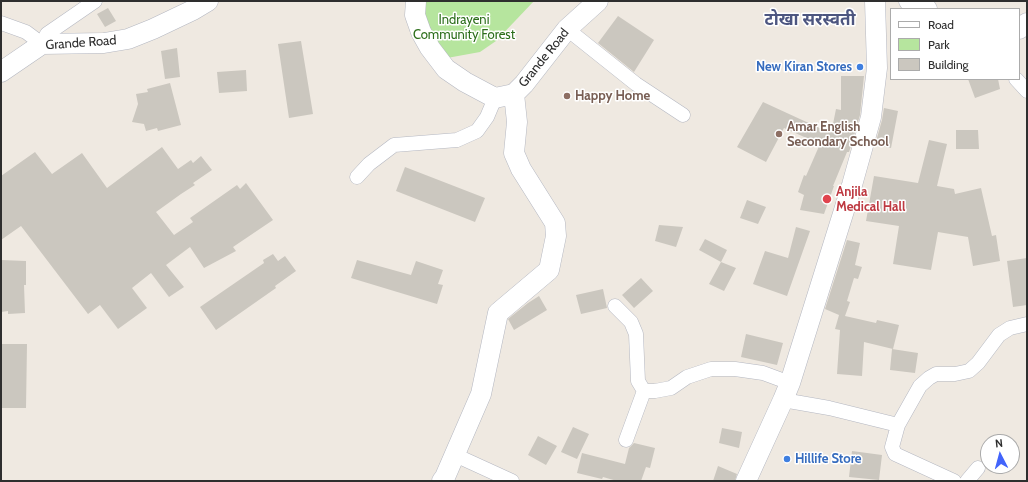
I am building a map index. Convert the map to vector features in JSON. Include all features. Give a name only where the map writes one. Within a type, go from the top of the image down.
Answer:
[{"type":"street","points":[[1,23],[26,32],[42,44],[47,34],[95,1]]},
{"type":"street","name":"Grande Road","points":[[1,72],[42,44],[104,43],[128,39],[193,10],[208,1]]},
{"type":"street","points":[[357,177],[369,164],[394,145],[457,140],[477,131],[487,117],[495,98],[465,82],[446,68],[430,48],[421,32],[415,15],[416,1]]},
{"type":"street","name":"Grande Road","points":[[495,98],[514,94],[524,84],[567,29],[598,1]]},
{"type":"street","points":[[746,481],[787,392],[852,185],[871,117],[877,68],[875,1]]},
{"type":"street","points":[[909,1],[925,8]]},
{"type":"street","points":[[567,29],[636,84],[683,115]]},
{"type":"street","points":[[1017,80],[1027,90]]},
{"type":"street","points":[[442,481],[455,455],[481,394],[498,313],[549,270],[556,236],[555,223],[521,169],[514,153],[517,122],[514,94]]},
{"type":"street","points":[[615,306],[632,322],[636,334],[638,381],[644,391]]},
{"type":"street","points":[[954,481],[895,454],[892,447],[898,425],[920,386],[929,378],[936,374],[955,374],[969,371],[978,363],[999,335],[1010,328],[1027,324]]},
{"type":"street","points":[[644,391],[655,391],[671,388],[687,377],[711,369],[735,369],[763,373],[787,392],[828,408],[898,425]]},
{"type":"street","points":[[626,440],[644,391]]},
{"type":"street","points":[[455,455],[512,481]]},
{"type":"street","points":[[967,481],[978,468]]},
{"type":"green space","name":"Indrayeni Community Forest","points":[[426,1],[534,1],[496,41],[480,52],[447,58],[424,19]]},
{"type":"building","points":[[108,8],[116,21],[105,27],[97,14]]},
{"type":"building","points":[[618,16],[654,40],[634,72],[598,43]]},
{"type":"building","points":[[301,41],[313,114],[289,118],[278,44]]},
{"type":"building","points":[[177,48],[180,77],[165,79],[161,51]]},
{"type":"building","points":[[246,70],[247,91],[219,93],[217,72]]},
{"type":"building","points":[[841,76],[864,76],[860,115],[852,143],[833,186],[824,214],[800,210],[804,195],[798,192],[804,175],[806,176],[820,144],[784,128],[766,162],[737,147],[763,102],[826,131],[827,127],[832,129],[836,109],[841,110]]},
{"type":"building","points":[[968,80],[998,80],[1000,89],[975,98]]},
{"type":"building","points":[[170,83],[181,125],[158,131],[157,128],[146,131],[144,124],[132,122],[138,104],[136,94],[148,92],[147,89]]},
{"type":"building","points":[[884,108],[898,111],[891,148],[875,145]]},
{"type":"building","points":[[956,130],[978,130],[979,149],[956,149]]},
{"type":"building","points":[[929,140],[947,144],[937,186],[954,189],[955,194],[981,188],[992,236],[996,235],[1000,261],[973,266],[968,237],[938,232],[931,270],[893,264],[899,226],[866,221],[874,176],[918,183]]},
{"type":"building","points":[[162,147],[178,169],[191,160],[193,163],[201,156],[212,170],[193,183],[195,185],[156,212],[174,235],[193,222],[190,218],[237,185],[240,189],[246,183],[273,220],[233,247],[236,251],[204,268],[190,247],[166,265],[184,287],[169,297],[151,273],[132,288],[147,308],[118,329],[100,305],[88,314],[21,226],[1,240],[1,176],[35,152],[52,174],[82,153],[107,188]]},
{"type":"building","points":[[405,167],[485,198],[475,222],[396,191]]},
{"type":"building","points":[[747,200],[766,207],[758,224],[740,218]]},
{"type":"building","points":[[659,225],[683,227],[676,247],[655,241]]},
{"type":"building","points":[[796,227],[810,231],[787,296],[753,284],[765,251],[788,258]]},
{"type":"building","points":[[705,239],[727,250],[721,262],[699,250]]},
{"type":"building","points":[[847,240],[860,243],[855,265],[862,267],[858,279],[854,278],[847,301],[850,302],[845,316],[876,323],[877,320],[899,325],[893,349],[864,342],[862,376],[837,374],[840,330],[835,329],[839,315],[825,309]]},
{"type":"building","points":[[273,254],[278,261],[285,256],[296,271],[275,286],[276,288],[216,330],[200,307],[264,263],[263,260]]},
{"type":"building","points":[[1027,258],[1027,305],[1013,307],[1007,261]]},
{"type":"building","points":[[1,260],[26,261],[26,285],[24,285],[25,313],[8,314],[8,311],[1,312]]},
{"type":"building","points":[[357,260],[411,275],[416,261],[443,270],[438,284],[443,285],[437,304],[351,278]]},
{"type":"building","points":[[721,262],[736,268],[724,291],[709,284]]},
{"type":"building","points":[[641,278],[653,291],[634,308],[622,295]]},
{"type":"building","points":[[603,289],[607,308],[581,314],[576,295]]},
{"type":"building","points":[[539,296],[547,310],[514,330],[508,319]]},
{"type":"building","points":[[746,334],[783,343],[777,365],[741,357]]},
{"type":"building","points":[[1,344],[27,344],[26,408],[1,408]]},
{"type":"building","points":[[892,349],[918,353],[915,373],[890,370]]},
{"type":"building","points":[[573,427],[589,434],[577,459],[561,452]]},
{"type":"building","points":[[722,428],[742,432],[739,448],[719,443]]},
{"type":"building","points":[[538,436],[557,446],[546,465],[528,455]]},
{"type":"building","points":[[634,443],[655,448],[650,468],[646,467],[641,481],[617,481],[577,473],[582,453],[625,464],[629,448]]},
{"type":"building","points":[[852,451],[882,455],[879,480],[849,477]]},
{"type":"building","points":[[718,466],[737,474],[735,481],[713,481]]},
{"type":"place","name":"New Kiran Stores","points":[[860,67]]},
{"type":"place","name":"Happy Home","points":[[567,96]]},
{"type":"place","name":"Amar English Secondary School","points":[[779,134]]},
{"type":"place","name":"Anjila Medical Hall","points":[[827,199]]},
{"type":"place","name":"Hillife Store","points":[[787,459]]},
{"type":"district","name":"टोखा सरस्वती","points":[[810,20]]}]
